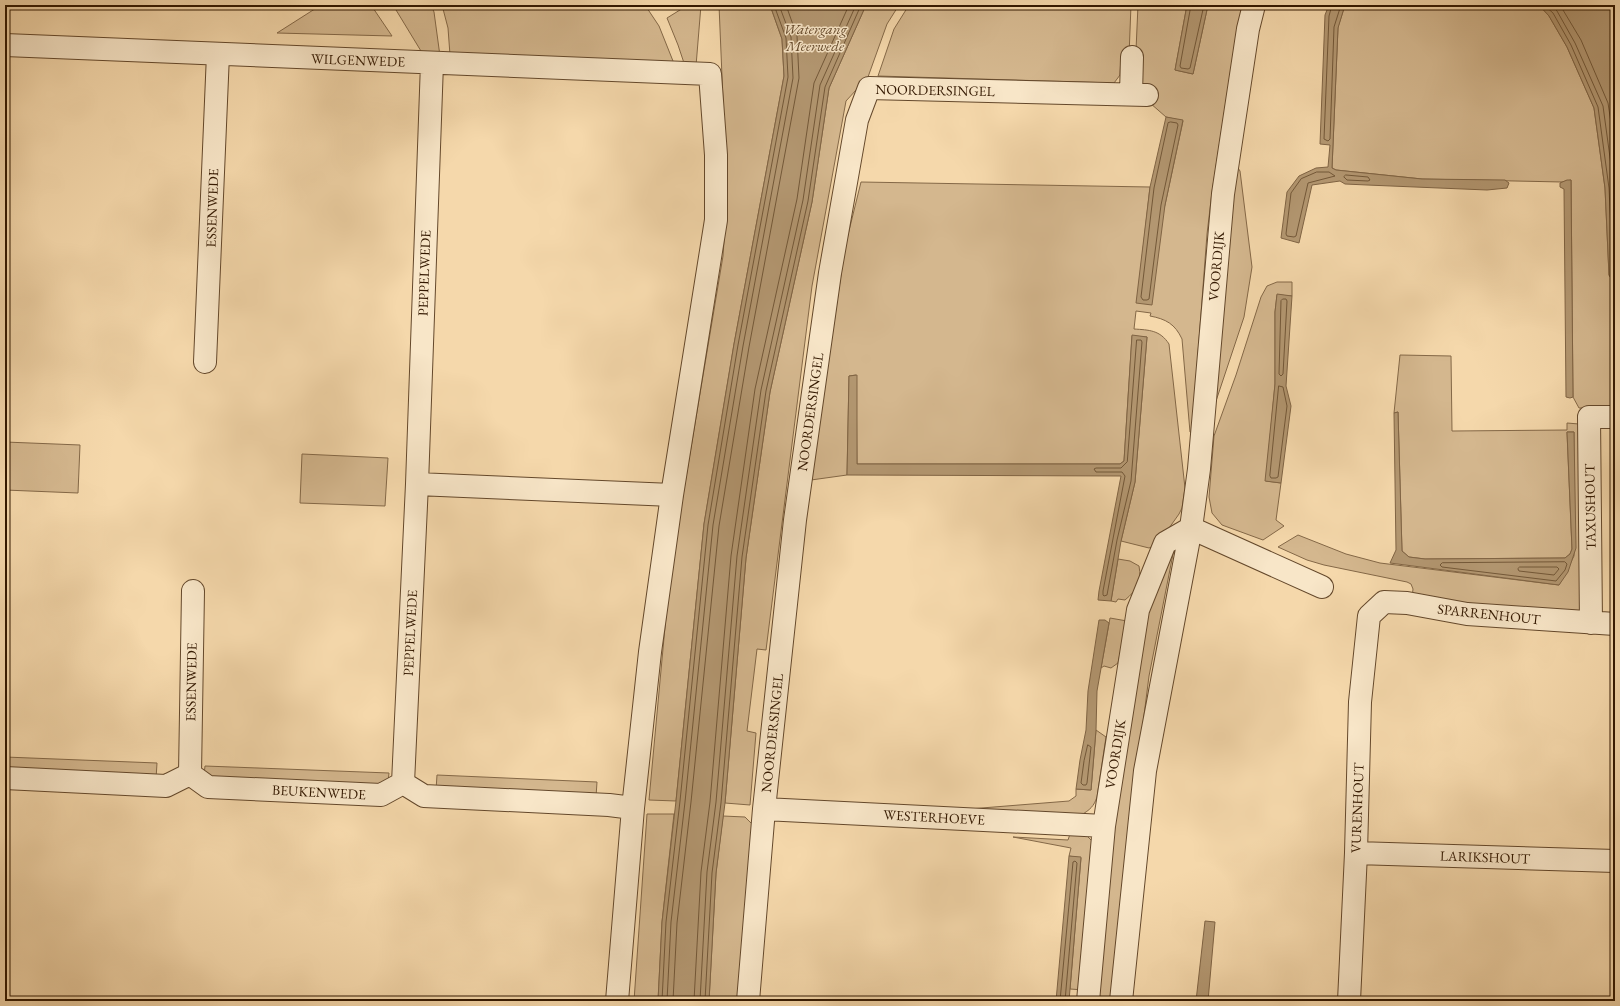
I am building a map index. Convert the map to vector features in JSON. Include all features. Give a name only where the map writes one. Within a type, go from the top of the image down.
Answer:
[{"type":"street","name":"VOORDIJK","points":[[1121,1001],[1145,771],[1191,528],[1199,469],[1223,194],[1248,29],[1254,5]]},
{"type":"street","name":"WILGENWEDE","points":[[5,45],[710,74],[716,155],[716,220],[672,495]]},
{"type":"street","name":"ESSENWEDE","points":[[205,362],[218,54]]},
{"type":"street","name":"NOORDERSINGEL","points":[[748,1001],[764,809],[795,520],[830,273],[857,120],[869,88],[1139,94],[1132,57]]},
{"type":"street","name":"PEPPELWEDE","points":[[403,783],[417,484],[432,63]]},
{"type":"street","name":"TAXUSHOUT","points":[[1591,623],[1589,417],[1615,417]]},
{"type":"street","points":[[417,484],[672,495],[650,652],[633,808],[617,1001]]},
{"type":"street","name":"VOORDIJK","points":[[1088,1001],[1104,826],[1138,610],[1165,543],[1191,528]]},
{"type":"street","points":[[1191,528],[1322,587]]},
{"type":"street","name":"ESSENWEDE","points":[[190,774],[193,591]]},
{"type":"street","name":"SPARRENHOUT","points":[[1369,616],[1384,602],[1407,603],[1467,614],[1615,624]]},
{"type":"street","name":"VURENHOUT","points":[[1349,1001],[1356,853],[1360,702],[1369,616]]},
{"type":"street","points":[[5,778],[166,786],[190,774]]},
{"type":"street","name":"BEUKENWEDE","points":[[190,774],[208,787],[373,795],[381,795],[403,783]]},
{"type":"street","points":[[403,783],[424,796],[609,805],[633,808]]},
{"type":"street","name":"WESTERHOEVE","points":[[764,809],[1104,826]]},
{"type":"street","name":"LARIKSHOUT","points":[[1356,853],[1615,861]]},
{"type":"shaded area","points":[[321,5],[371,5],[392,36],[277,33]]},
{"type":"shaded area","points":[[393,5],[431,5],[434,12],[440,56],[424,56]]},
{"type":"shaded area","points":[[442,5],[645,5],[659,26],[675,66],[450,55],[448,28]]},
{"type":"shaded area","points":[[688,5],[701,5],[696,66],[685,66],[667,18]]},
{"type":"shaded area","points":[[719,5],[770,5],[782,39],[784,76],[734,344],[704,524],[676,801],[649,800],[670,573],[723,256],[727,196]]},
{"type":"shaded area","points":[[866,5],[899,5],[887,24],[868,77],[846,101],[812,286],[766,650],[757,649],[747,731],[756,733],[750,805],[725,803],[746,558],[770,392],[812,202],[829,88]]},
{"type":"shaded area","points":[[909,5],[1131,5],[1129,56],[1121,56],[1120,75],[1114,83],[878,76],[894,29]]},
{"type":"shaded area","points":[[1138,5],[1187,5],[1175,70],[1193,74],[1208,5],[1243,5],[1230,76],[1212,192],[1207,234],[1192,433],[1190,432],[1182,339],[1173,326],[1169,323],[1150,316],[1151,313],[1136,311],[1134,329],[1149,330],[1158,333],[1166,339],[1169,344],[1185,488],[1182,508],[1179,514],[1157,545],[1149,548],[1121,541],[1135,482],[1147,337],[1132,336],[1124,461],[1120,464],[857,464],[856,375],[849,376],[847,475],[811,480],[845,247],[861,182],[1150,187],[1137,303],[1165,205],[1183,121],[1166,117],[1150,103],[1135,73]]},
{"type":"shaded area","points":[[1345,5],[1539,5],[1549,16],[1567,47],[1594,108],[1605,188],[1609,275],[1615,285],[1615,408],[1579,408],[1573,397],[1571,180],[1562,182],[1422,179],[1336,170],[1332,168],[1338,27]]},
{"type":"shaded area","points":[[1236,165],[1240,171],[1252,267],[1244,317],[1215,404]]},
{"type":"shaded area","points":[[1277,282],[1292,282],[1292,296],[1277,295],[1275,312],[1275,384],[1266,481],[1281,483],[1276,520],[1284,526],[1263,540],[1222,525],[1212,513],[1209,497],[1214,436],[1236,375],[1261,297],[1267,286]]},
{"type":"shaded area","points":[[1400,355],[1451,356],[1452,431],[1567,430],[1567,423],[1579,424],[1583,608],[1577,613],[1412,598],[1413,589],[1411,584],[1407,582],[1324,565],[1307,560],[1278,547],[1298,535],[1346,554],[1380,563],[1559,585],[1574,556],[1574,432],[1567,432],[1572,549],[1570,554],[1565,558],[1425,559],[1409,557],[1402,551],[1398,412],[1394,413]]},
{"type":"shaded area","points":[[5,442],[80,445],[78,493],[5,490]]},
{"type":"shaded area","points":[[302,454],[388,458],[385,506],[300,503]]},
{"type":"shaded area","points":[[1174,549],[1149,676],[1135,786],[1112,1001],[1096,1001],[1109,837],[1149,606]]},
{"type":"shaded area","points":[[1118,559],[1130,561],[1139,566],[1140,577],[1138,585],[1133,593],[1125,600],[1118,599],[1116,602],[1111,601]]},
{"type":"shaded area","points":[[1110,618],[1127,621],[1118,663],[1111,668],[1104,666],[1101,668]]},
{"type":"shaded area","points":[[1096,730],[1106,737],[1097,797],[1093,805],[1081,815],[969,809],[1069,801],[1076,796],[1076,789],[1091,790]]},
{"type":"shaded area","points":[[5,757],[157,763],[156,779],[5,772]]},
{"type":"shaded area","points":[[205,766],[389,773],[388,782],[379,788],[212,781],[204,775]]},
{"type":"shaded area","points":[[437,775],[597,782],[596,797],[436,790]]},
{"type":"shaded area","points":[[647,814],[674,814],[662,922],[658,1001],[634,1001]]},
{"type":"shaded area","points":[[723,816],[745,817],[753,825],[741,1001],[709,1001],[716,873]]},
{"type":"shaded area","points":[[1070,834],[1087,836],[1094,843],[1084,990],[1070,989],[1081,858],[1069,856],[1071,848],[1013,837],[1068,840]]},
{"type":"water","name":"Watergang Meerwede","points":[[770,5],[866,5],[829,88],[812,202],[770,392],[746,558],[725,803],[716,873],[709,1001],[658,1001],[662,922],[676,801],[704,524],[734,344],[784,76],[782,39]]},
{"type":"water","points":[[1187,5],[1208,5],[1193,74],[1175,70]]},
{"type":"water","points":[[1329,5],[1345,5],[1338,28],[1332,168],[1336,170],[1422,179],[1505,180],[1509,183],[1507,188],[1487,190],[1367,185],[1345,184],[1340,181],[1312,185],[1299,243],[1281,238],[1287,192],[1299,176],[1316,168],[1328,167],[1330,145],[1320,144],[1325,15]]},
{"type":"water","points":[[1539,5],[1615,5],[1615,285],[1609,275],[1605,188],[1594,108],[1567,47],[1549,16]]},
{"type":"water","points":[[1166,117],[1183,120],[1165,205],[1152,305],[1136,303],[1150,187]]},
{"type":"water","points":[[1571,180],[1573,397],[1570,398],[1566,397],[1564,189],[1560,187],[1560,183]]},
{"type":"water","points":[[1277,294],[1292,296],[1286,386],[1291,406],[1281,483],[1265,481],[1275,384],[1275,312]]},
{"type":"water","points":[[1132,335],[1147,337],[1135,482],[1121,541],[1111,601],[1098,600],[1121,476],[847,475],[849,376],[857,375],[857,464],[1120,464],[1124,461]]},
{"type":"water","points":[[1398,412],[1402,551],[1409,557],[1425,559],[1565,558],[1570,554],[1572,549],[1567,432],[1574,432],[1576,548],[1568,572],[1559,585],[1390,563],[1396,550],[1394,413]]},
{"type":"water","points":[[1099,620],[1105,620],[1109,623],[1097,691],[1096,730],[1091,790],[1076,789],[1086,730],[1088,691]]},
{"type":"water","points":[[1069,856],[1081,857],[1069,1001],[1056,1001]]},
{"type":"water","points":[[1205,921],[1215,922],[1208,1001],[1196,1001]]}]
